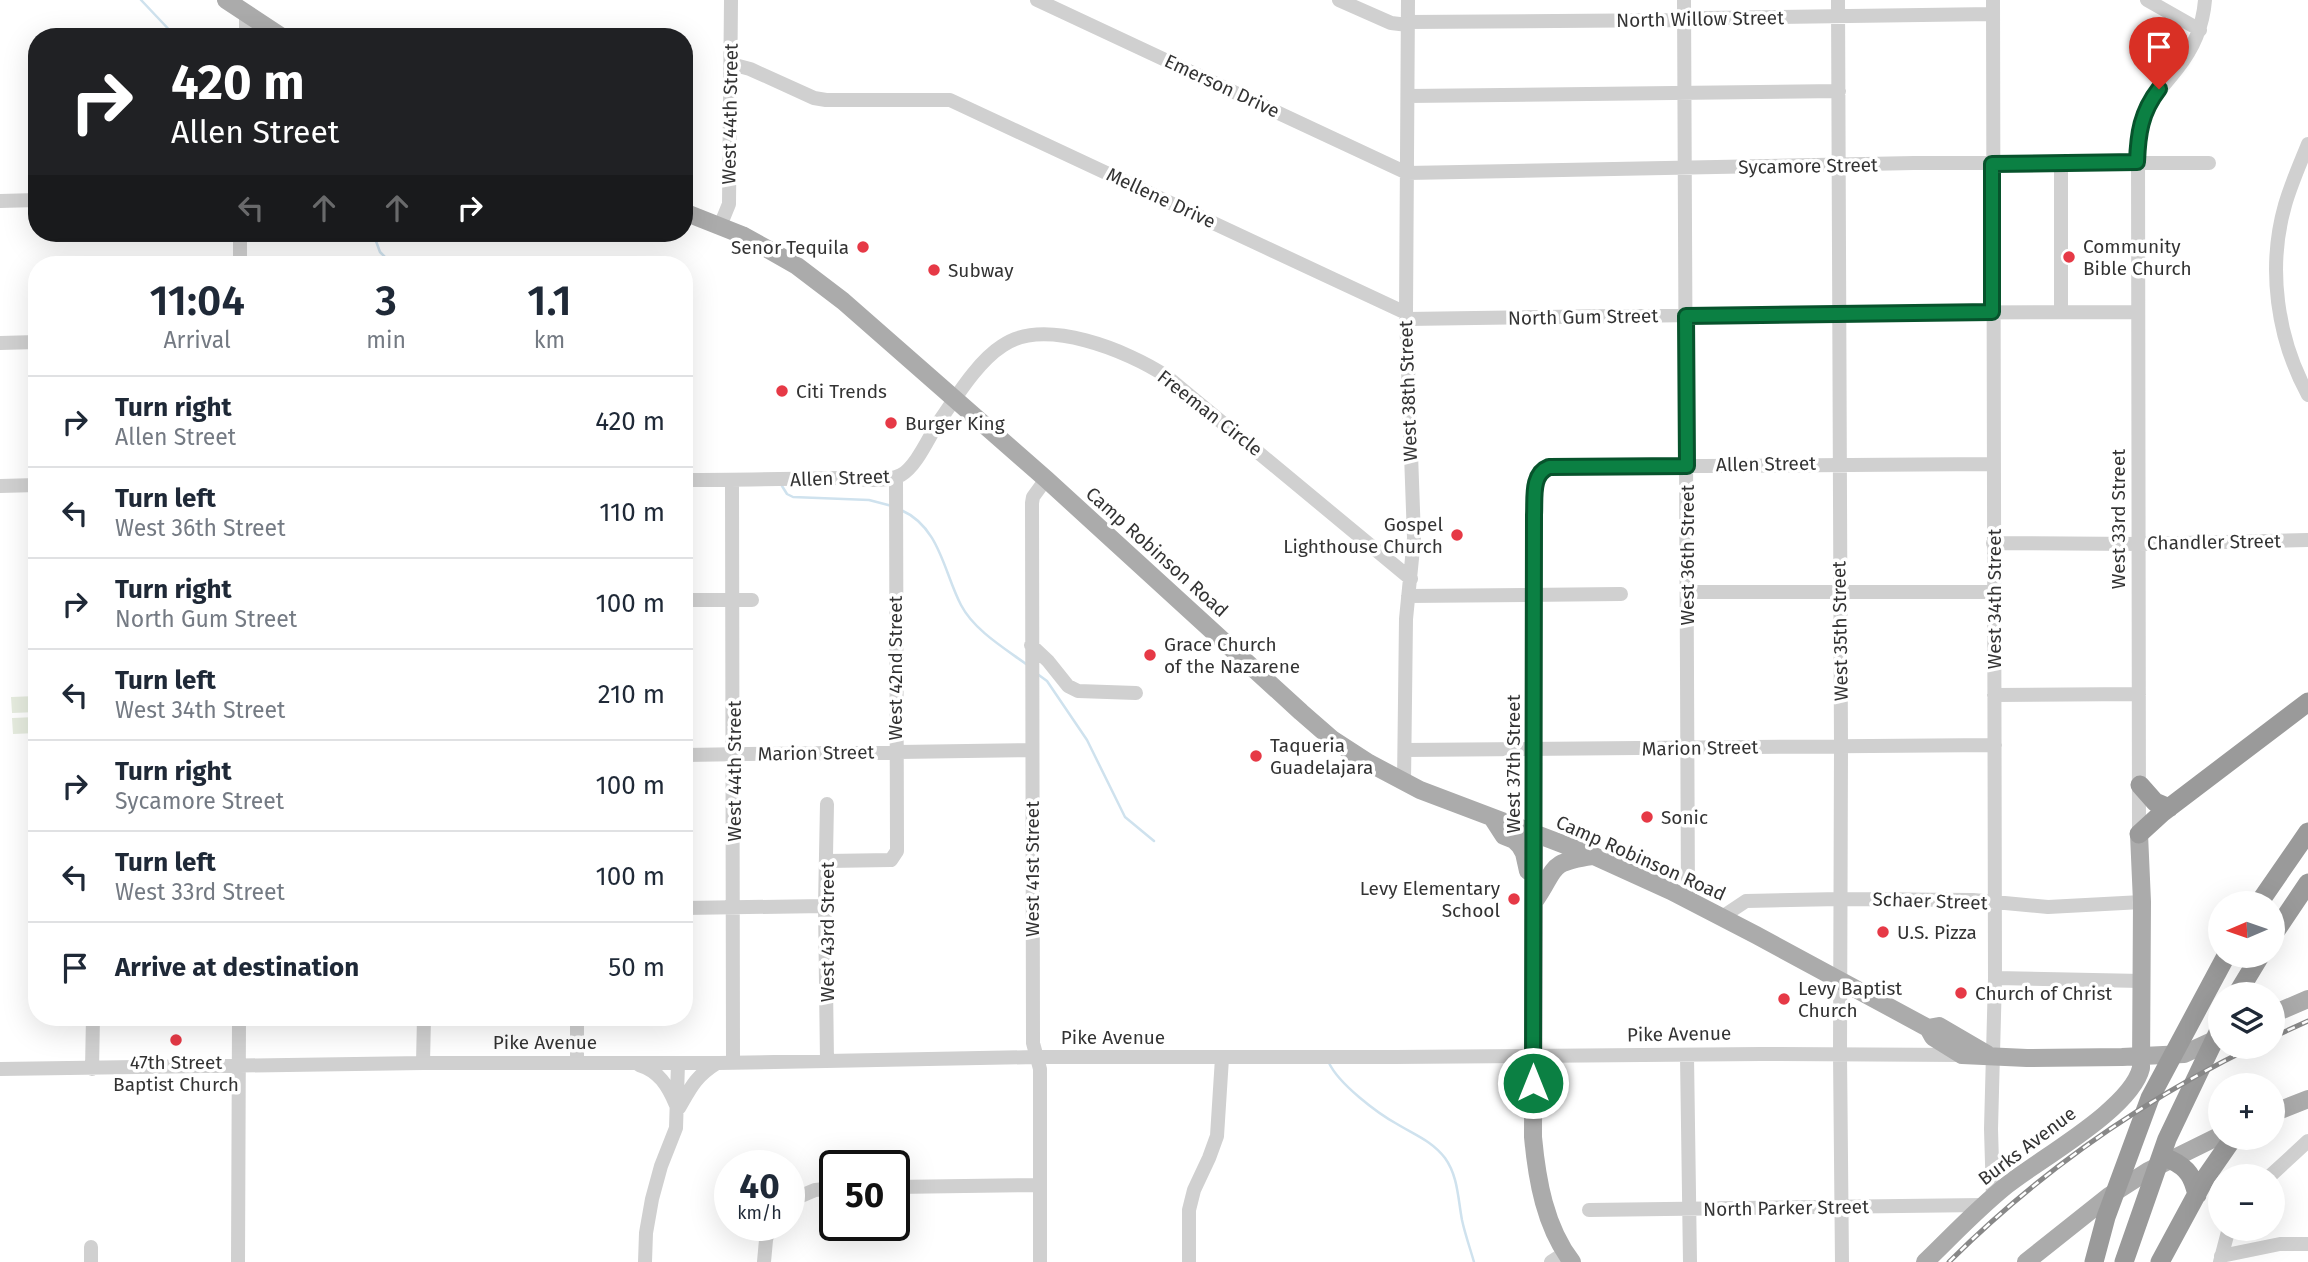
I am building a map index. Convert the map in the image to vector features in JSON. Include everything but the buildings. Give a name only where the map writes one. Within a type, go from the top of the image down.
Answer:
[{"type":"highway","points":[[2139,834],[2308,702]]},
{"type":"highway","points":[[2140,786],[2155,802],[2169,808]]},
{"type":"highway","points":[[2267,891],[2308,832]]},
{"type":"highway","points":[[2286,915],[2304,887]]},
{"type":"highway","points":[[2094,1262],[2110,1206],[2150,1098],[2220,968]]},
{"type":"highway","points":[[2125,1260],[2167,1139],[2208,1053]]},
{"type":"highway","points":[[2160,1262],[2223,1150]]},
{"type":"highway","points":[[2171,1160],[2189,1172],[2197,1195]]},
{"type":"main road","points":[[226,0],[246,7],[271,28]]},
{"type":"main road","name":"Camp Robinson Road","points":[[693,216],[771,251],[822,284],[1046,479],[1332,739],[1368,763],[1404,782],[1594,856],[1688,900],[1928,1028],[1933,1037],[1962,1055]]},
{"type":"main road","points":[[1493,818],[1504,836],[1520,846],[1534,893]]},
{"type":"main road","name":"West 37th Street","points":[[1534,833],[1535,1160],[1545,1207],[1563,1259]]},
{"type":"main road","name":"West 33rd Street","points":[[2139,834],[2142,902],[2141,1056]]},
{"type":"main road","points":[[1534,893],[1554,868],[1563,862],[1594,856]]},
{"type":"main road","points":[[2285,1009],[2308,999]]},
{"type":"main road","name":"Camp Robinson Road","points":[[1928,1028],[1939,1026],[1990,1055]]},
{"type":"main road","name":"Pike Avenue","points":[[1962,1055],[2027,1058],[2185,1054],[2208,1043]]},
{"type":"main road","points":[[2115,1106],[2185,1054]]},
{"type":"main road","name":"Burks Avenue","points":[[1925,1262],[1988,1201],[2115,1106],[2139,1077],[2141,1056]]},
{"type":"main road","points":[[2285,1109],[2308,1100]]},
{"type":"main road","points":[[2026,1262],[2109,1196],[2148,1171],[2208,1142]]},
{"type":"street","name":"West 44th Street","points":[[720,226],[729,204],[731,0]]},
{"type":"street","name":"Emerson Drive","points":[[1037,0],[1407,173]]},
{"type":"street","name":"North Willow Street","points":[[1339,0],[1391,23],[1839,17],[1993,7]]},
{"type":"street","name":"West 38th Street","points":[[1404,782],[1408,596],[1414,538],[1406,316],[1408,0]]},
{"type":"street","name":"West 36th Street","points":[[1684,0],[1688,900]]},
{"type":"street","name":"West 35th Street","points":[[1839,0],[1842,1262]]},
{"type":"street","points":[[2147,0],[2200,30]]},
{"type":"street","name":"West 33rd Street","points":[[2139,834],[2137,162],[2140,125],[2144,112],[2188,53],[2200,30],[2205,0]]},
{"type":"street","points":[[246,7],[246,28]]},
{"type":"street","name":"West 34th Street","points":[[1988,1201],[1992,1129],[1990,1055],[1995,978],[1993,7]]},
{"type":"street","name":"Mellene Drive","points":[[731,64],[750,69],[814,98],[826,100],[950,100],[1406,316]]},
{"type":"street","points":[[1408,96],[1839,91]]},
{"type":"street","points":[[2308,144],[2284,206],[2277,248],[2276,277],[2283,332],[2298,376],[2308,395]]},
{"type":"street","name":"Sycamore Street","points":[[1407,173],[1839,165],[2210,163]]},
{"type":"street","points":[[2060,164],[2061,311]]},
{"type":"street","points":[[0,201],[28,201]]},
{"type":"street","name":"North Gum Street","points":[[1406,316],[2138,312]]},
{"type":"street","name":"Freeman Circle","points":[[956,400],[991,354],[1009,341],[1024,336],[1047,334],[1114,350],[1157,370],[1186,391],[1410,579]]},
{"type":"street","points":[[0,343],[28,342]]},
{"type":"street","name":"Allen Street","points":[[693,480],[896,477],[904,474],[911,466],[956,400]]},
{"type":"street","name":"Allen Street","points":[[1540,472],[1549,467],[1993,464]]},
{"type":"street","name":"West 37th Street","points":[[1534,833],[1535,494],[1540,472]]},
{"type":"street","name":"West 42nd Street","points":[[827,861],[887,860],[893,858],[897,851],[896,477]]},
{"type":"street","name":"West 41st Street","points":[[1040,1262],[1040,1069],[1033,1043],[1032,503],[1033,497],[1046,479]]},
{"type":"street","name":"West 44th Street","points":[[732,480],[733,1062]]},
{"type":"street","points":[[0,486],[28,485]]},
{"type":"street","name":"Chandler Street","points":[[1993,543],[2139,544],[2308,540]]},
{"type":"street","points":[[1688,592],[1994,592]]},
{"type":"street","points":[[1408,596],[1621,594]]},
{"type":"street","points":[[693,600],[752,600]]},
{"type":"street","points":[[1031,651],[1048,661],[1068,686],[1078,691],[1136,693]]},
{"type":"street","points":[[1994,695],[2139,694]]},
{"type":"street","name":"Marion Street","points":[[1405,750],[1995,745]]},
{"type":"street","name":"Marion Street","points":[[693,755],[1032,750]]},
{"type":"street","name":"West 43rd Street","points":[[827,804],[827,1060]]},
{"type":"street","name":"Schaer Street","points":[[1722,917],[1746,901],[1973,900],[2048,907],[2142,902]]},
{"type":"street","points":[[693,908],[825,906]]},
{"type":"street","points":[[1995,978],[2142,981]]},
{"type":"street","points":[[92,1069],[93,1026]]},
{"type":"street","points":[[238,1262],[239,1026]]},
{"type":"street","points":[[423,1063],[424,1026]]},
{"type":"street","points":[[577,1063],[578,1026]]},
{"type":"street","name":"Pike Avenue","points":[[0,1069],[1036,1058],[1962,1055]]},
{"type":"street","points":[[1687,1056],[1690,1262]]},
{"type":"street","points":[[1189,1262],[1189,1210],[1194,1190],[1217,1136],[1222,1058]]},
{"type":"street","points":[[629,1063],[647,1068],[659,1076],[669,1088],[678,1109]]},
{"type":"street","points":[[645,1262],[646,1233],[652,1199],[676,1128],[678,1063]]},
{"type":"street","points":[[678,1109],[694,1081],[702,1072],[718,1063]]},
{"type":"street","points":[[2283,1164],[2308,1141]]},
{"type":"street","points":[[910,1187],[1040,1185]]},
{"type":"street","name":"North Parker Street","points":[[1589,1210],[1842,1207],[1988,1201]]},
{"type":"street","points":[[764,1262],[766,1241]]},
{"type":"street","points":[[2221,1259],[2226,1241]]},
{"type":"street","points":[[2221,1259],[2280,1244],[2308,1244]]},
{"type":"shaded area","points":[[28,696],[28,712],[12,713],[11,697]]},
{"type":"shaded area","points":[[28,717],[28,733],[13,734],[12,718]]},
{"type":"waterway","points":[[141,0],[167,28]]},
{"type":"waterway","points":[[376,242],[384,256]]},
{"type":"waterway","points":[[782,486],[787,494],[793,497],[869,500],[892,506]]},
{"type":"waterway","points":[[901,510],[914,518],[933,539],[961,605],[974,623],[1026,664]]},
{"type":"waterway","points":[[1036,673],[1047,681],[1087,740],[1125,817],[1154,841]]},
{"type":"waterway","points":[[1329,1063],[1341,1080],[1359,1097],[1429,1143],[1445,1158],[1455,1180],[1463,1225],[1474,1262]]},
{"type":"railway","points":[[2285,1032],[2308,1021]]},
{"type":"railway","points":[[1949,1262],[2054,1169],[2131,1115],[2228,1059]]},
{"type":"place","name":"Senor Tequila","points":[[863,247]]},
{"type":"place","name":"Community Bible Church","points":[[2069,257]]},
{"type":"place","name":"Subway","points":[[934,270]]},
{"type":"place","name":"Citi Trends","points":[[782,391]]},
{"type":"place","name":"Burger King","points":[[891,423]]},
{"type":"place","name":"Gospel Lighthouse Church","points":[[1457,535]]},
{"type":"place","name":"Grace Church of the Nazarene","points":[[1150,655]]},
{"type":"place","name":"Taqueria Guadelajara","points":[[1256,756]]},
{"type":"place","name":"Sonic","points":[[1647,817]]},
{"type":"place","name":"Levy Elementary School","points":[[1514,899]]},
{"type":"place","name":"U.S. Pizza","points":[[1883,932]]},
{"type":"place","name":"Church of Christ","points":[[1961,993]]},
{"type":"place","name":"Levy Baptist Church","points":[[1784,999]]},
{"type":"place","name":"47th Street Baptist Church","points":[[176,1040]]},
{"type":"route","points":[[1533,1083],[1534,515],[1537,478],[1543,469],[1549,467],[1687,466],[1686,316],[1992,312],[1992,164],[2137,162],[2140,125],[2144,112],[2159,89]]}]
